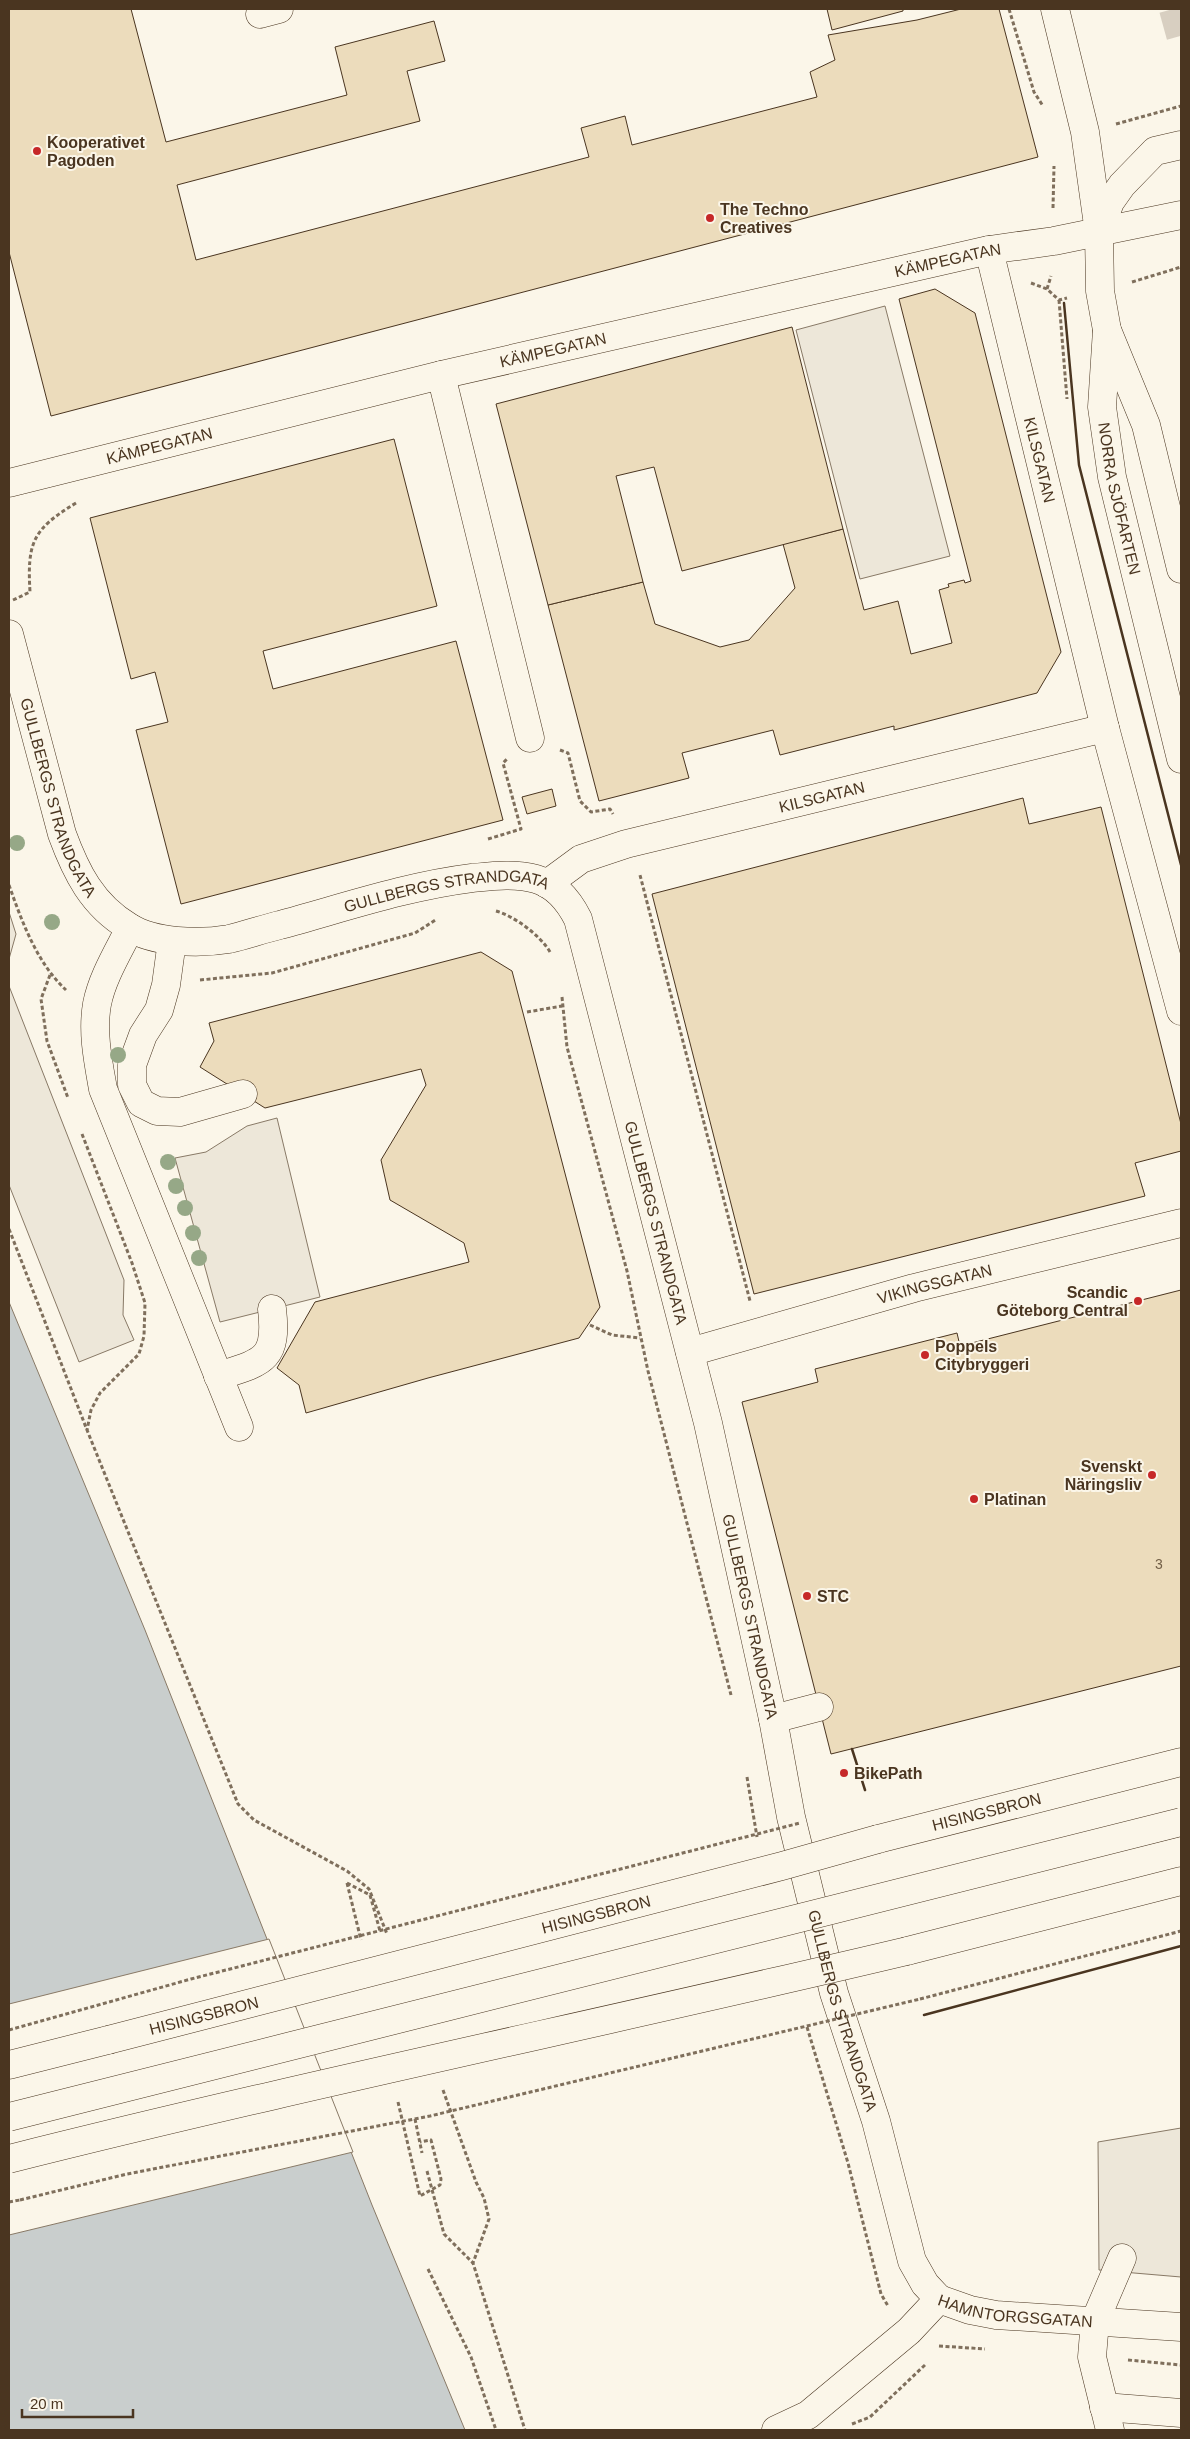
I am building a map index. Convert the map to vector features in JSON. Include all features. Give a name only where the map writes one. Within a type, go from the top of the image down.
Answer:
[{"type":"main road","points":[[1055,9],[1084,132],[1099,232]]},
{"type":"main road","points":[[1099,232],[1110,202],[1122,185],[1155,151],[1181,145]]},
{"type":"main road","name":"KÄMPEGATAN","points":[[9,483],[441,375],[989,250],[1054,241],[1181,215]]},
{"type":"main road","name":"NORRA SJÖFARTEN","points":[[1099,232],[1100,291],[1107,330],[1102,407],[1112,477],[1181,759]]},
{"type":"main road","name":"KILSGATAN","points":[[989,250],[1105,728],[1181,1011]]},
{"type":"main road","points":[[1107,330],[1146,425],[1181,569]]},
{"type":"main road","points":[[441,375],[530,738]]},
{"type":"main road","name":"GULLBERGS STRANDGATA","points":[[9,634],[62,834],[74,865],[90,894],[109,914],[130,928],[159,939],[172,941],[227,939],[416,888],[496,875],[522,876],[537,879],[568,900],[578,919],[708,1423],[773,1718],[791,1817],[834,1993],[876,2122],[912,2261],[925,2284],[939,2299]]},
{"type":"main road","name":"KILSGATAN","points":[[547,884],[581,859],[626,844],[1105,728]]},
{"type":"main road","points":[[130,928],[112,962],[97,1003],[96,1048],[103,1089],[239,1427]]},
{"type":"main road","points":[[172,941],[166,985],[159,1010],[143,1034],[132,1065],[132,1085],[141,1103],[158,1111],[180,1112],[243,1094]]},
{"type":"main road","name":"VIKINGSGATAN","points":[[690,1352],[914,1288],[1181,1223]]},
{"type":"main road","points":[[218,1376],[251,1366],[268,1353],[274,1334],[272,1309]]},
{"type":"main road","points":[[773,1718],[819,1707]]},
{"type":"main road","name":"HISINGSBRON","points":[[9,2066],[782,1866],[878,1838],[1181,1762]]},
{"type":"main road","points":[[9,2117],[1181,1822]]},
{"type":"main road","points":[[9,2159],[199,2111],[650,2012],[907,1951],[1181,1881]]},
{"type":"main road","points":[[1122,2258],[1095,2321],[1092,2358],[1107,2419],[1181,2414]]},
{"type":"main road","name":"HAMNTORGSGATAN","points":[[776,2430],[808,2415],[909,2331],[939,2299],[970,2310],[996,2315],[1181,2327]]},
{"type":"path","points":[[1010,9],[1034,92],[1046,111]]},
{"type":"path","points":[[996,285],[1018,282],[1033,284],[1047,290],[1059,300],[1100,291],[1181,267]]},
{"type":"path","points":[[9,602],[30,592],[29,564],[34,540],[50,519],[76,502]]},
{"type":"path","points":[[488,838],[521,828],[503,763],[530,738],[568,753],[580,801],[592,812],[610,809],[644,884],[748,1301],[757,1300]]},
{"type":"path","points":[[9,885],[22,923],[50,975],[77,1000],[85,1003],[97,1003]]},
{"type":"path","points":[[488,910],[502,913],[529,930],[546,946],[552,955]]},
{"type":"path","points":[[166,985],[215,977],[272,973],[415,933],[439,918]]},
{"type":"path","points":[[50,975],[41,999],[46,1041],[71,1106]]},
{"type":"path","points":[[562,989],[567,1047],[627,1271],[640,1338],[732,1701]]},
{"type":"path","points":[[527,1012],[562,1006]]},
{"type":"path","points":[[78,1124],[132,1263],[144,1303],[144,1336],[139,1354],[100,1393],[91,1410],[87,1430]]},
{"type":"path","points":[[9,1229],[87,1430],[238,1804],[254,1820],[347,1871],[369,1889],[388,1937]]},
{"type":"path","points":[[590,1325],[612,1335],[640,1338]]},
{"type":"path","points":[[747,1776],[759,1843]]},
{"type":"path","points":[[9,2030],[191,1979],[802,1823]]},
{"type":"path","points":[[362,1944],[347,1883],[370,1895],[380,1931]]},
{"type":"path","points":[[9,2202],[127,2174],[415,2119],[920,1999],[1181,1931]]},
{"type":"path","points":[[807,2024],[848,2163],[881,2294],[892,2313],[909,2331],[942,2348],[936,2354]]},
{"type":"path","points":[[442,2088],[476,2182],[484,2198],[490,2219],[473,2263]]},
{"type":"path","points":[[398,2101],[420,2196],[440,2184],[441,2179],[431,2140],[420,2142]]},
{"type":"path","points":[[415,2119],[422,2153]]},
{"type":"path","points":[[431,2189],[427,2171],[444,2234],[473,2263],[520,2419],[525,2430]]},
{"type":"path","points":[[428,2269],[471,2357],[496,2430]]},
{"type":"path","points":[[846,2427],[870,2417],[929,2360]]},
{"type":"shaded area","points":[[885,306],[950,556],[860,579],[796,330]]},
{"type":"shaded area","points":[[9,912],[16,934],[9,959]]},
{"type":"shaded area","points":[[9,986],[124,1280],[123,1315],[134,1340],[79,1362],[9,1185]]},
{"type":"shaded area","points":[[277,1118],[320,1297],[220,1322],[175,1158],[206,1152],[247,1126]]},
{"type":"shaded area","points":[[9,1302],[145,1630],[372,2205],[465,2430],[9,2430]]},
{"type":"shaded area","points":[[1181,2128],[1181,2277],[1099,2270],[1098,2142]]},
{"type":"pier","points":[[269,1939],[353,2152],[9,2235],[9,2004]]},
{"type":"building","points":[[9,9],[131,9],[166,142],[347,95],[335,47],[434,21],[445,61],[407,71],[420,121],[177,185],[196,260],[589,157],[581,128],[625,116],[632,145],[817,97],[810,72],[835,60],[828,35],[917,20],[961,9],[999,9],[1038,157],[51,416],[9,252]]},
{"type":"building","points":[[827,9],[903,9],[903,11],[832,30]]},
{"type":"building","points":[[935,289],[975,313],[1061,652],[1037,693],[894,730],[894,726],[780,755],[773,730],[682,753],[689,778],[599,801],[548,605],[643,582],[655,624],[720,647],[749,640],[795,588],[783,544],[843,529],[864,610],[898,601],[911,654],[952,643],[939,590],[949,587],[948,584],[964,580],[965,583],[971,581],[899,299]]},
{"type":"building","points":[[792,327],[843,529],[682,571],[654,467],[616,476],[643,582],[548,605],[496,404]]},
{"type":"building","points":[[394,439],[437,606],[263,651],[273,689],[456,641],[503,820],[181,904],[136,730],[168,722],[155,672],[131,679],[90,518]]},
{"type":"building","points":[[552,789],[556,806],[527,814],[522,797]]},
{"type":"building","points":[[1023,798],[1029,824],[1101,807],[1181,1124],[1181,1151],[1135,1163],[1145,1196],[754,1294],[652,894]]},
{"type":"building","points":[[481,952],[512,971],[600,1307],[579,1338],[306,1413],[299,1385],[277,1368],[315,1302],[469,1262],[464,1243],[390,1200],[381,1160],[426,1085],[421,1069],[265,1108],[200,1067],[214,1041],[209,1023]]},
{"type":"building","name":"Platinan","points":[[1181,1290],[1181,1666],[831,1754],[742,1402],[818,1382],[815,1369],[957,1333],[960,1346]]},
{"type":"tunnel","points":[[1173,9],[1181,38]]},
{"type":"tram line","points":[[9,2105],[1181,1810]]},
{"type":"tram line","points":[[9,2127],[1181,1836]]},
{"type":"wall","points":[[1064,303],[1079,465],[1181,865]]},
{"type":"wall","points":[[852,1749],[865,1790]]},
{"type":"wall","points":[[924,2015],[1181,1946]]},
{"type":"place","name":"Kooperativet Pagoden","points":[[37,151]]},
{"type":"place","name":"The Techno Creatives","points":[[710,218]]},
{"type":"place","name":"Scandic Göteborg Central","points":[[1138,1301]]},
{"type":"place","name":"Poppels Citybryggeri","points":[[925,1355]]},
{"type":"place","name":"Svenskt Näringsliv","points":[[1152,1475]]},
{"type":"place","name":"Platinan","points":[[974,1499]]},
{"type":"place","name":"STC","points":[[807,1596]]},
{"type":"place","name":"BikePath","points":[[844,1773]]}]
